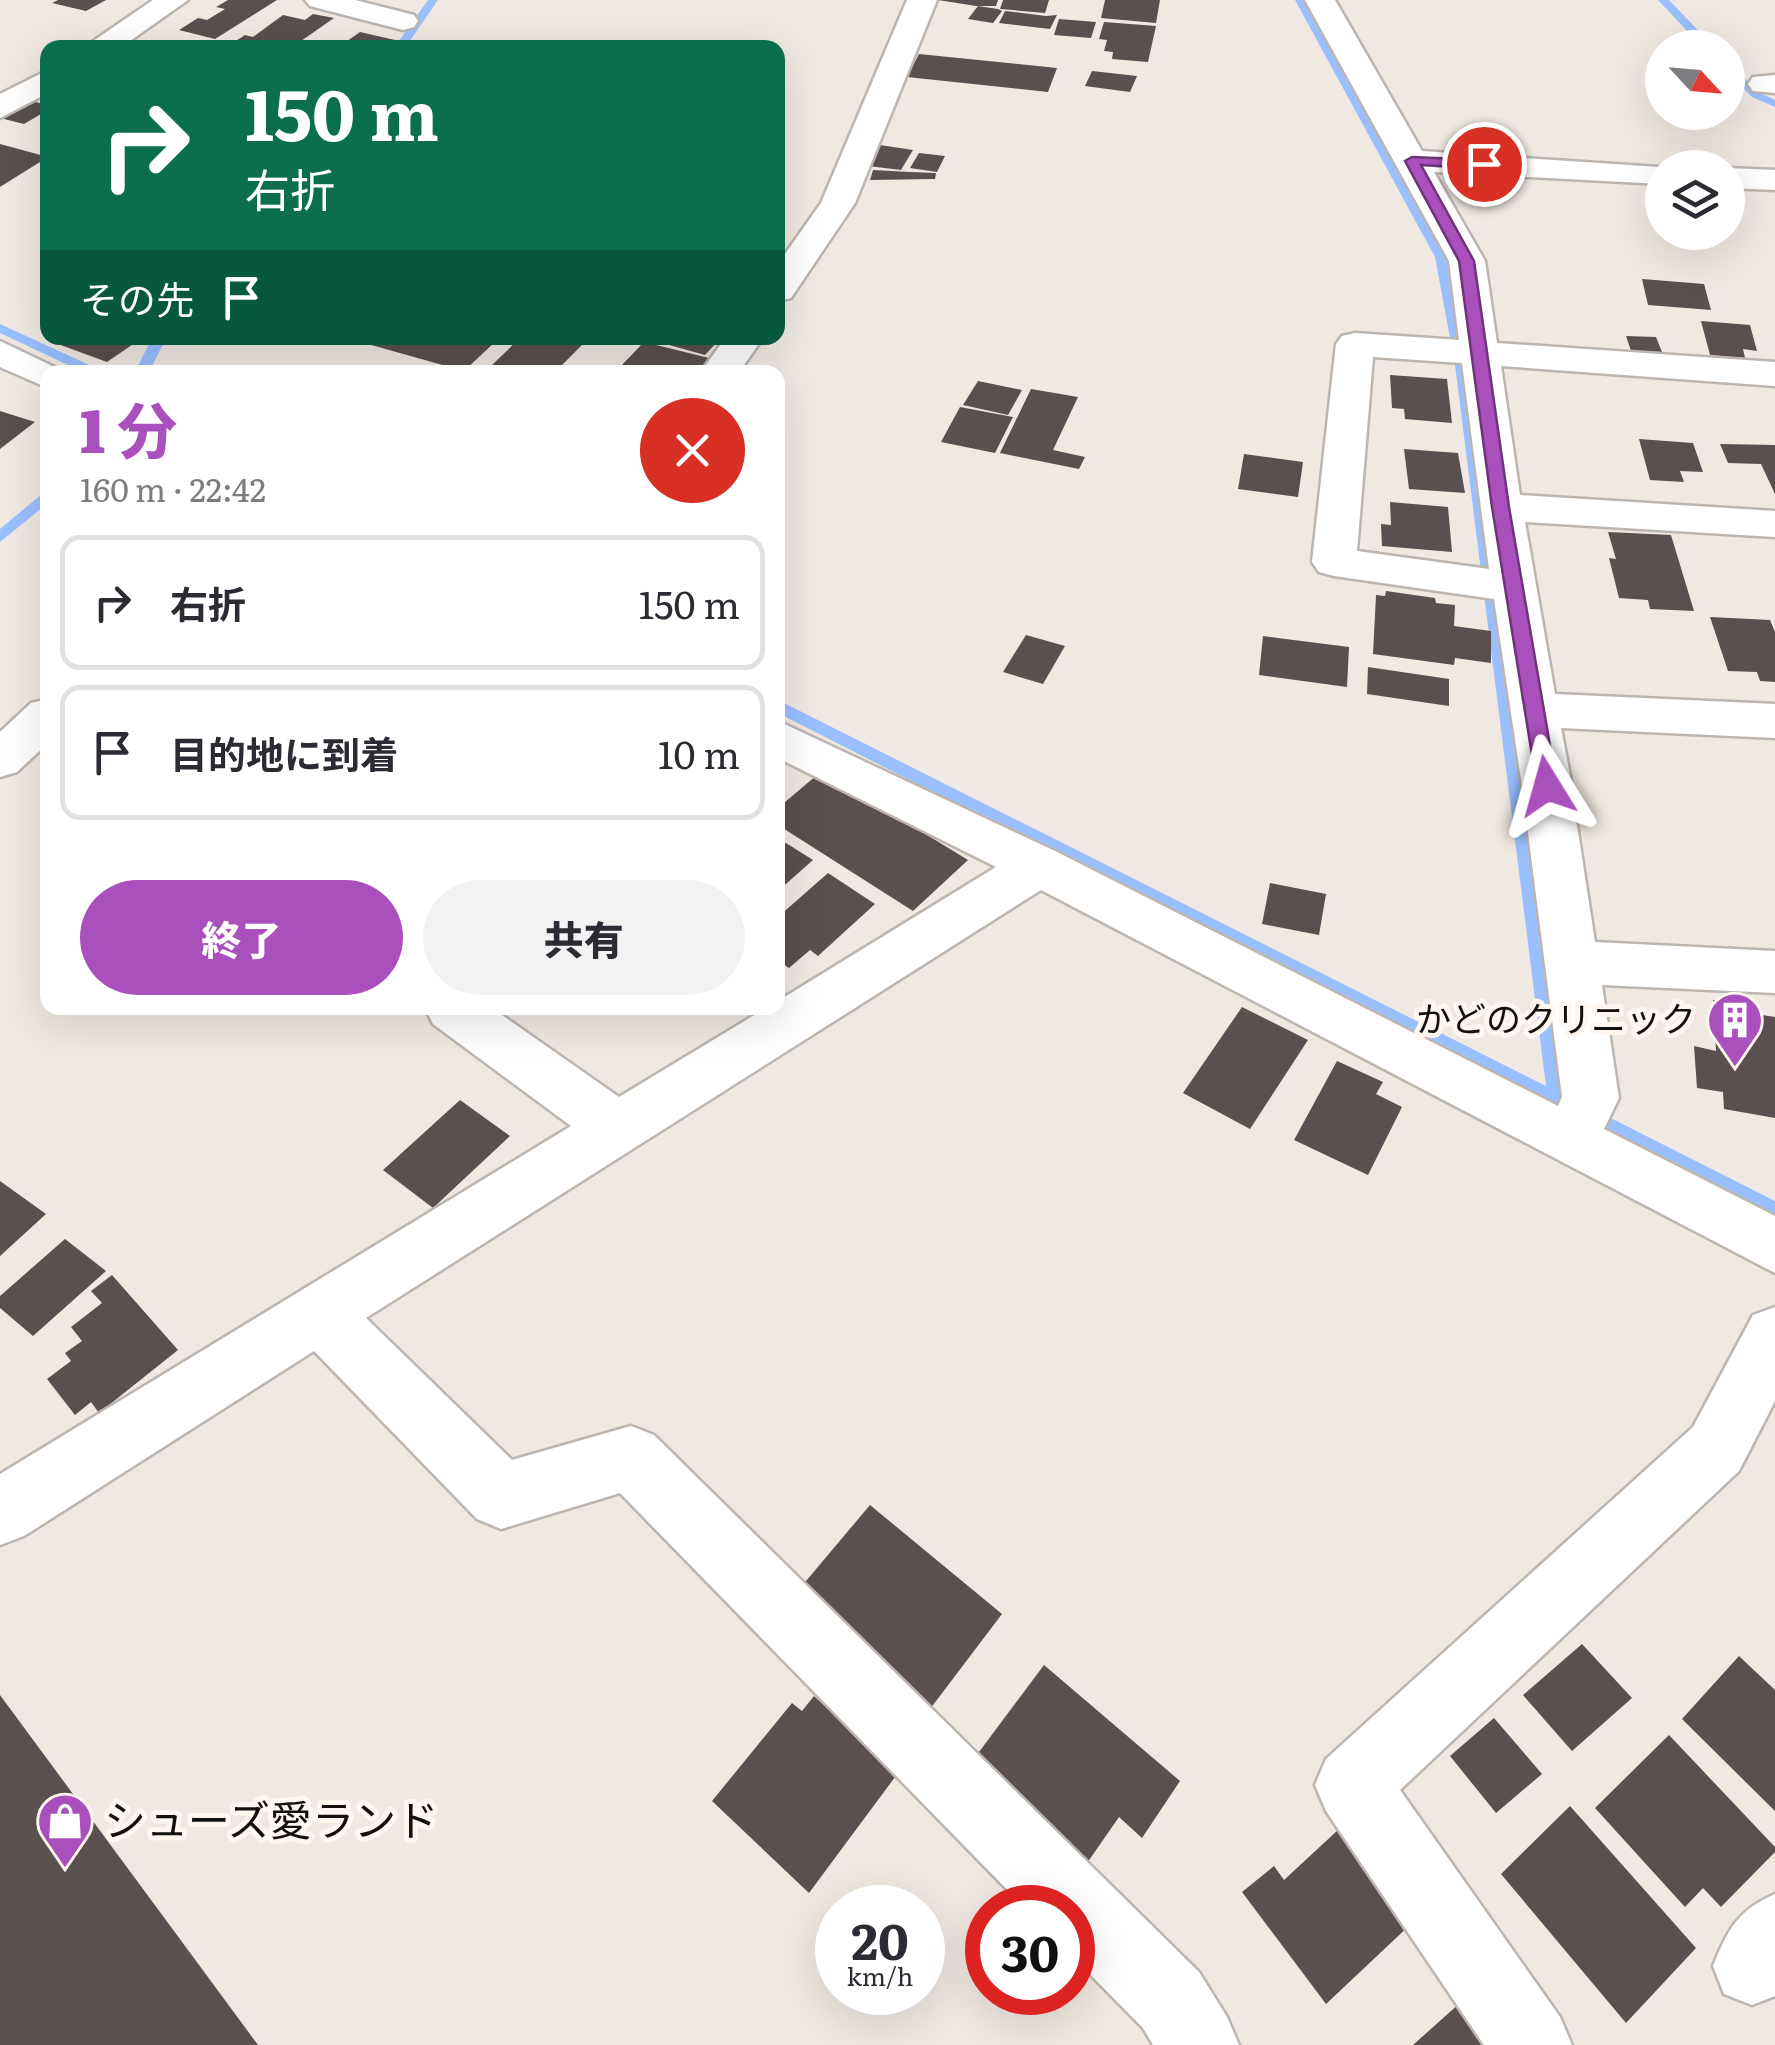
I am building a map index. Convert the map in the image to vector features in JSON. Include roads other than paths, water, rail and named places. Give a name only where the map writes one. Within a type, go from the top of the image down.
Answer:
[{"type":"street","points":[[110,40],[173,0]]},
{"type":"street","points":[[320,0],[403,22]]},
{"type":"street","points":[[785,280],[838,202],[922,0]]},
{"type":"street","points":[[1320,0],[1466,261],[1465,353],[1501,507],[1500,585],[1536,710],[1591,1098],[1578,1123]]},
{"type":"street","points":[[0,108],[40,84]]},
{"type":"street","points":[[1412,161],[1645,173]]},
{"type":"street","points":[[1745,179],[1775,180]]},
{"type":"street","points":[[1500,585],[1334,562],[1355,344],[1775,374]]},
{"type":"street","points":[[0,352],[40,372]]},
{"type":"street","points":[[1501,507],[1775,524]]},
{"type":"street","points":[[1536,710],[1775,721]]},
{"type":"street","points":[[0,760],[40,722]]},
{"type":"street","points":[[785,741],[1578,1123],[1775,1246]]},
{"type":"street","points":[[0,1512],[1039,866]]},
{"type":"street","points":[[1572,962],[1775,972]]},
{"type":"street","points":[[462,1015],[617,1128]]},
{"type":"street","points":[[320,1316],[501,1496],[631,1458],[1171,2000],[1199,2045]]},
{"type":"street","points":[[1532,2045],[1352,1785],[1716,1449],[1775,1336]]},
{"type":"waterway","points":[[405,40],[433,0]]},
{"type":"waterway","points":[[1300,0],[1442,257],[1462,365],[1557,1082],[1554,1098]]},
{"type":"waterway","points":[[1663,0],[1692,30]]},
{"type":"waterway","points":[[1745,84],[1756,95],[1775,104]]},
{"type":"waterway","points":[[0,328],[78,365]]},
{"type":"waterway","points":[[146,365],[156,345]]},
{"type":"waterway","points":[[0,537],[40,501]]},
{"type":"waterway","points":[[785,710],[1775,1212]]},
{"type":"place","name":"かどのクリニック","points":[[1735,1069]]},
{"type":"place","name":"シューズ愛ランド","points":[[65,1870]]}]
